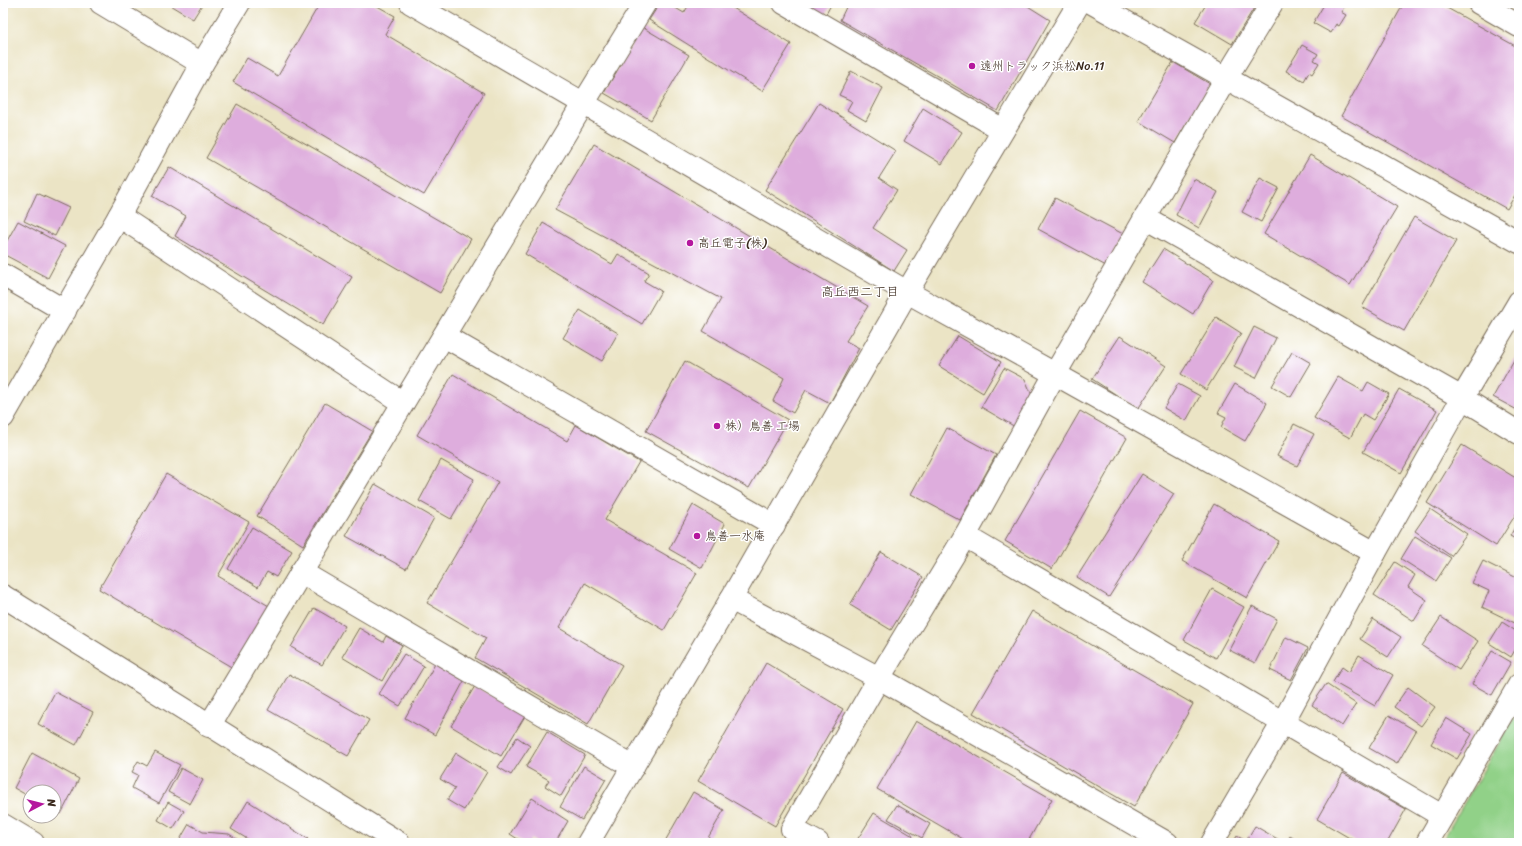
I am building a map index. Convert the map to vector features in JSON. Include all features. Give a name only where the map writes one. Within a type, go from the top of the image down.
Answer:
[{"type":"street","points":[[101,3],[202,64]]},
{"type":"street","points":[[3,417],[119,216],[202,64],[239,3]]},
{"type":"street","points":[[411,3],[907,292],[1375,553]]},
{"type":"street","points":[[209,726],[645,3]]},
{"type":"street","points":[[784,3],[1003,130]]},
{"type":"street","points":[[588,843],[774,525],[907,292],[1079,3]]},
{"type":"street","points":[[1092,3],[1519,242]]},
{"type":"street","points":[[818,843],[792,828],[879,678],[965,536],[1055,374],[1226,78],[1272,3]]},
{"type":"street","points":[[1479,3],[1519,26]]},
{"type":"street","points":[[119,216],[403,403]]},
{"type":"street","points":[[1145,218],[1462,398],[1519,433]]},
{"type":"street","points":[[3,275],[65,311]]},
{"type":"street","points":[[1212,843],[1282,722],[1462,398],[1519,302]]},
{"type":"street","points":[[444,336],[774,525]]},
{"type":"street","points":[[965,536],[1442,816]]},
{"type":"street","points":[[302,572],[633,766]]},
{"type":"street","points":[[3,596],[209,726],[399,843]]},
{"type":"street","points":[[731,599],[879,678],[1167,843]]},
{"type":"street","points":[[1427,843],[1519,685]]},
{"type":"street","points":[[3,825],[33,843]]},
{"type":"green space","points":[[1519,709],[1519,843],[1441,843]]},
{"type":"building","points":[[203,3],[193,19],[168,4]]},
{"type":"building","points":[[320,3],[372,3],[395,16],[385,34],[484,93],[424,195],[233,82],[247,58],[278,76]]},
{"type":"building","points":[[660,3],[667,3],[684,13],[690,3],[725,3],[791,44],[762,91],[649,20]]},
{"type":"building","points":[[805,3],[832,3],[825,16]]},
{"type":"building","name":"遠州トラック浜松No.11","points":[[848,3],[1023,3],[1050,20],[998,111],[840,20]]},
{"type":"building","points":[[1207,3],[1257,3],[1232,44],[1195,22]]},
{"type":"building","points":[[1325,3],[1340,3],[1345,6],[1341,12],[1346,15],[1339,26],[1336,24],[1331,33],[1313,23]]},
{"type":"building","points":[[1404,3],[1438,3],[1519,48],[1519,188],[1507,209],[1341,116]]},
{"type":"building","points":[[642,27],[689,55],[651,120],[604,93]]},
{"type":"building","points":[[1302,45],[1318,54],[1314,60],[1319,63],[1312,74],[1309,72],[1304,81],[1286,71]]},
{"type":"building","points":[[1173,62],[1210,84],[1175,143],[1138,121]]},
{"type":"building","points":[[851,71],[883,88],[866,121],[847,110],[852,101],[839,95]]},
{"type":"building","points":[[819,103],[896,151],[879,178],[897,190],[873,228],[907,250],[894,271],[765,190]]},
{"type":"building","points":[[237,104],[471,239],[440,293],[206,158]]},
{"type":"building","points":[[923,108],[962,132],[942,164],[904,141]]},
{"type":"building","name":"高丘電子(株)","points":[[594,144],[868,306],[846,341],[859,348],[830,403],[806,390],[793,413],[773,401],[784,378],[703,331],[721,299],[555,210]]},
{"type":"building","points":[[1310,155],[1397,207],[1350,285],[1264,234]]},
{"type":"building","points":[[169,167],[352,277],[323,325],[175,236],[186,216],[152,196]]},
{"type":"building","points":[[1260,178],[1279,188],[1261,222],[1242,212]]},
{"type":"building","points":[[1194,179],[1218,192],[1199,228],[1176,215]]},
{"type":"building","points":[[37,193],[69,208],[55,236],[24,221]]},
{"type":"building","points":[[1055,198],[1123,234],[1106,266],[1038,229]]},
{"type":"building","points":[[1414,217],[1456,241],[1404,331],[1362,307]]},
{"type":"building","points":[[18,221],[65,246],[48,278],[3,254],[3,248]]},
{"type":"building","points":[[543,223],[612,264],[618,254],[649,273],[644,281],[661,291],[642,324],[525,254]]},
{"type":"building","points":[[1163,249],[1213,280],[1193,314],[1142,282]]},
{"type":"building","points":[[580,310],[618,333],[602,361],[563,338]]},
{"type":"building","points":[[1216,317],[1241,333],[1206,390],[1181,374]]},
{"type":"building","points":[[1254,327],[1276,338],[1256,378],[1234,367]]},
{"type":"building","points":[[958,336],[1001,362],[983,393],[939,366]]},
{"type":"building","points":[[1120,336],[1166,366],[1138,409],[1092,379]]},
{"type":"building","points":[[1519,351],[1519,411],[1493,397]]},
{"type":"building","points":[[1292,352],[1311,363],[1291,397],[1272,386]]},
{"type":"building","name":"株）鳥善 工場","points":[[685,361],[788,420],[749,488],[646,431]]},
{"type":"building","points":[[1004,368],[1025,379],[1034,400],[1017,428],[981,407]]},
{"type":"building","points":[[453,374],[567,441],[576,425],[639,462],[605,520],[697,573],[664,630],[585,583],[559,628],[622,665],[588,724],[475,658],[486,638],[427,603],[498,482],[417,435]]},
{"type":"building","points":[[1338,377],[1363,391],[1368,382],[1389,394],[1373,420],[1363,414],[1350,438],[1314,418]]},
{"type":"building","points":[[1178,384],[1200,396],[1186,421],[1164,408]]},
{"type":"building","points":[[1235,384],[1267,403],[1245,441],[1221,427],[1226,417],[1218,413]]},
{"type":"building","points":[[1399,389],[1437,410],[1401,473],[1363,452]]},
{"type":"building","points":[[325,403],[372,431],[303,545],[257,516]]},
{"type":"building","points":[[1080,411],[1127,438],[1052,569],[1005,541]]},
{"type":"building","points":[[1294,424],[1314,434],[1297,466],[1277,456]]},
{"type":"building","points":[[947,428],[996,455],[960,520],[911,494]]},
{"type":"building","points":[[1462,445],[1519,480],[1519,509],[1496,546],[1427,503]]},
{"type":"building","points":[[441,460],[474,479],[451,519],[419,501]]},
{"type":"building","points":[[166,474],[249,522],[218,576],[269,606],[233,668],[99,589]]},
{"type":"building","points":[[1142,474],[1174,494],[1109,597],[1077,577]]},
{"type":"building","points":[[375,484],[434,518],[406,569],[346,536]]},
{"type":"building","points":[[1214,504],[1279,541],[1247,598],[1182,561]]},
{"type":"building","name":"鳥善一水庵","points":[[693,505],[725,524],[702,568],[669,549]]},
{"type":"building","points":[[1430,509],[1467,534],[1451,556],[1415,531]]},
{"type":"building","points":[[1519,520],[1519,541],[1510,536]]},
{"type":"building","points":[[252,527],[292,551],[276,577],[267,572],[258,587],[228,569]]},
{"type":"building","points":[[1415,536],[1451,558],[1436,581],[1401,559]]},
{"type":"building","points":[[881,552],[923,577],[891,630],[850,605]]},
{"type":"building","points":[[1483,561],[1519,579],[1519,625],[1482,607],[1489,591],[1472,583]]},
{"type":"building","points":[[1395,562],[1415,575],[1408,587],[1427,600],[1414,621],[1374,595]]},
{"type":"building","points":[[1212,589],[1244,607],[1216,658],[1184,640]]},
{"type":"building","points":[[1252,606],[1277,619],[1255,663],[1229,650]]},
{"type":"building","points":[[314,608],[345,626],[322,665],[291,647]]},
{"type":"building","points":[[1032,611],[1193,704],[1134,807],[973,713]]},
{"type":"building","points":[[1441,617],[1478,641],[1459,670],[1422,646]]},
{"type":"building","points":[[1373,619],[1401,637],[1388,657],[1360,639]]},
{"type":"building","points":[[1502,622],[1519,633],[1519,643],[1511,657],[1489,643]]},
{"type":"building","points":[[359,628],[383,642],[386,636],[402,645],[382,681],[342,657]]},
{"type":"building","points":[[1286,637],[1308,648],[1291,680],[1270,670]]},
{"type":"building","points":[[1492,651],[1511,662],[1492,695],[1472,684]]},
{"type":"building","points":[[404,654],[424,666],[400,706],[379,694]]},
{"type":"building","points":[[1359,655],[1393,675],[1375,706],[1333,682],[1342,667],[1349,672]]},
{"type":"building","points":[[766,663],[843,709],[775,826],[698,781]]},
{"type":"building","points":[[435,664],[464,681],[435,735],[405,718]]},
{"type":"building","points":[[289,674],[369,720],[348,756],[268,710]]},
{"type":"building","points":[[1326,684],[1356,704],[1342,726],[1312,705]]},
{"type":"building","points":[[475,686],[525,716],[501,756],[451,726]]},
{"type":"building","points":[[1408,687],[1435,707],[1421,726],[1394,707]]},
{"type":"building","points":[[55,692],[93,712],[76,745],[38,724]]},
{"type":"building","points":[[1389,715],[1416,731],[1397,764],[1369,748]]},
{"type":"building","points":[[1446,718],[1472,734],[1457,759],[1431,744]]},
{"type":"building","points":[[916,721],[1052,799],[1027,843],[970,843],[877,789]]},
{"type":"building","points":[[547,732],[585,755],[561,796],[545,786],[549,780],[526,767]]},
{"type":"building","points":[[517,737],[530,746],[511,775],[498,767]]},
{"type":"building","points":[[155,752],[180,765],[159,803],[132,788],[138,775],[132,772],[138,761],[147,766]]},
{"type":"building","points":[[32,753],[79,779],[62,812],[62,784],[22,784],[22,792],[14,788]]},
{"type":"building","points":[[456,753],[487,772],[464,810],[447,800],[455,788],[440,779]]},
{"type":"building","points":[[584,766],[606,779],[582,820],[560,807]]},
{"type":"building","points":[[181,768],[203,780],[190,804],[168,792]]},
{"type":"building","points":[[1343,773],[1406,809],[1387,843],[1358,843],[1317,819]]},
{"type":"building","points":[[693,792],[724,810],[705,843],[664,843]]},
{"type":"building","points":[[532,798],[568,821],[555,843],[537,843],[531,839],[528,843],[524,843],[510,834]]},
{"type":"building","points":[[248,801],[308,839],[305,843],[254,843],[231,829]]},
{"type":"building","points":[[168,802],[184,811],[173,829],[158,820]]},
{"type":"building","points":[[897,805],[930,824],[922,838],[888,819]]},
{"type":"building","points":[[874,813],[913,836],[909,843],[862,843],[857,840]]},
{"type":"building","points":[[189,824],[203,832],[229,834],[243,843],[178,843]]},
{"type":"building","points":[[1255,826],[1281,841],[1280,843],[1233,843],[1237,836],[1246,841]]},
{"type":"building","points":[[1290,836],[1301,843],[1286,843]]},
{"type":"place","name":"遠州トラック浜松No.11","points":[[972,66]]},
{"type":"place","name":"高丘電子(株)","points":[[690,243]]},
{"type":"place","name":"株）鳥善 工場","points":[[717,426]]},
{"type":"place","name":"鳥善一水庵","points":[[697,536]]},
{"type":"district","name":"高丘西二丁目","points":[[860,291]]}]
